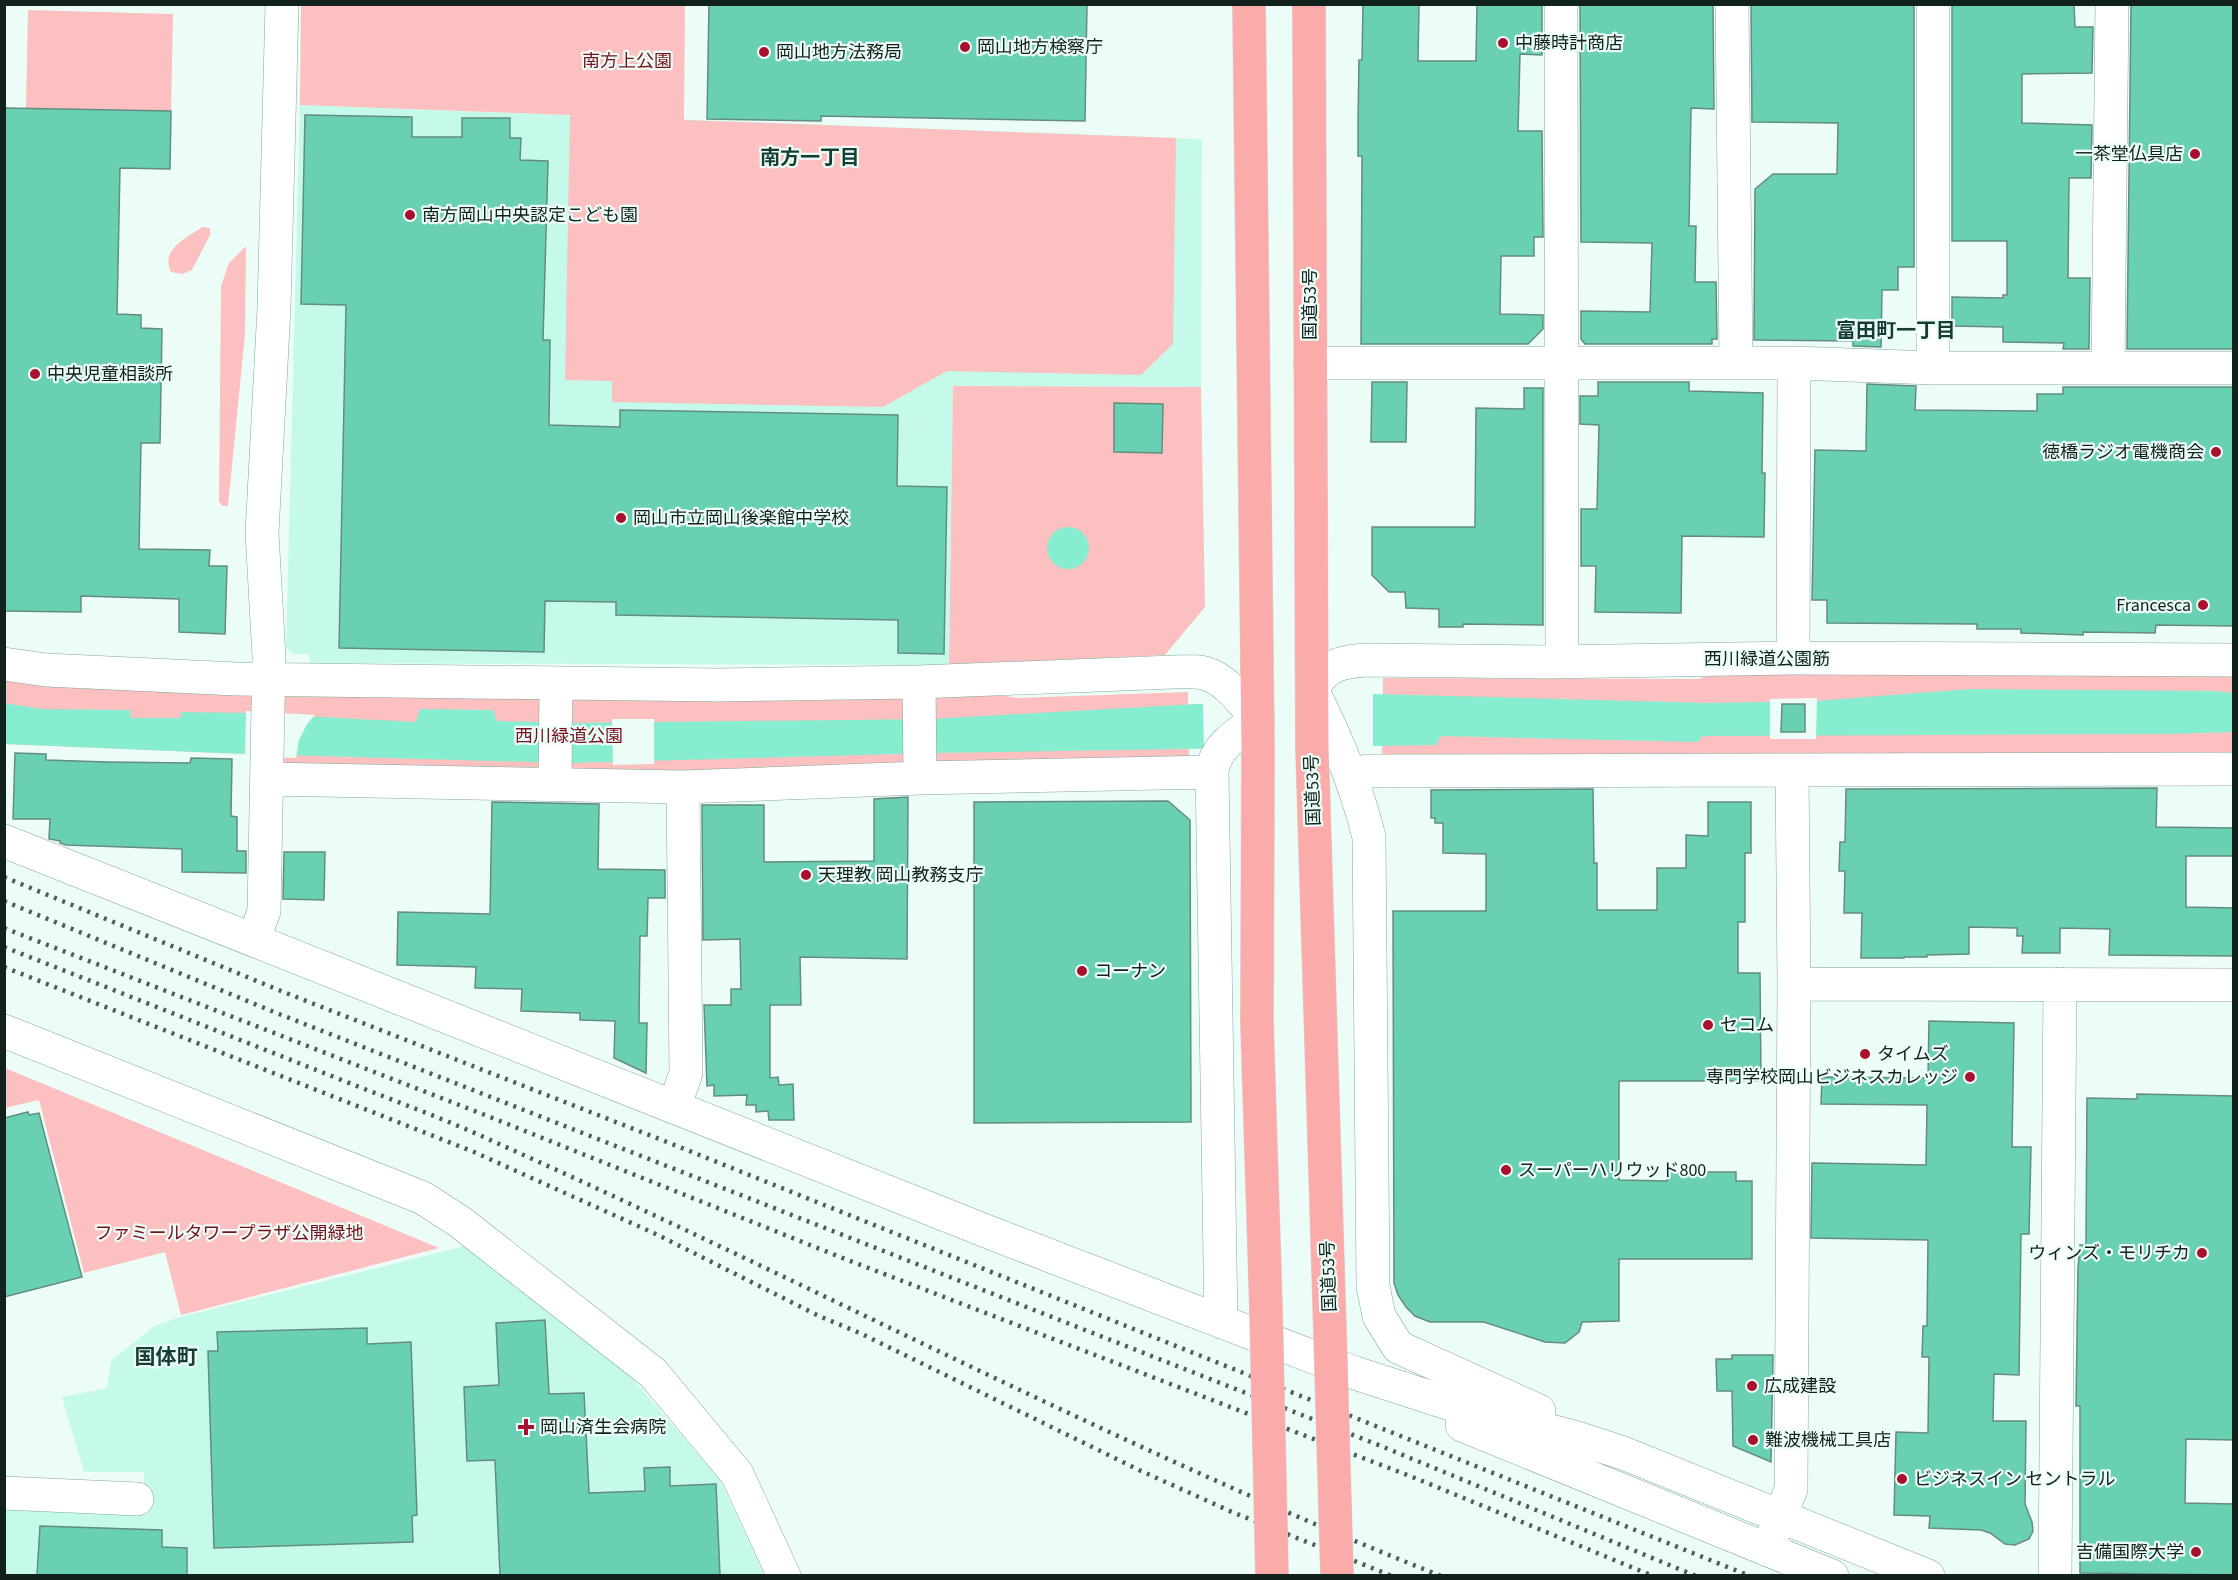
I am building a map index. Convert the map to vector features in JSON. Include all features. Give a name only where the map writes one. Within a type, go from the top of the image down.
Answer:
[{"type":"highway","points":[[1250,4],[1253,717],[1257,1023],[1272,1575]]},
{"type":"highway","name":"国道53号","points":[[1309,4],[1313,693],[1326,748],[1330,1332],[1337,1575]]},
{"type":"street","points":[[254,939],[264,911],[269,679],[262,533],[274,308],[282,4]]},
{"type":"street","points":[[1560,4],[1562,661]]},
{"type":"street","points":[[1732,4],[1736,363]]},
{"type":"street","points":[[1933,4],[1933,368]]},
{"type":"street","points":[[2108,367],[2112,4]]},
{"type":"street","points":[[1310,363],[1794,363],[1933,368],[2234,368]]},
{"type":"street","points":[[1793,658],[1794,363]]},
{"type":"street","name":"西川緑道公園筋","points":[[1313,693],[1321,676],[1345,661],[1793,658],[2234,660]]},
{"type":"street","points":[[4,664],[46,670],[269,679],[719,685],[919,682],[1200,672],[1210,674],[1219,680],[1253,717],[1235,735],[1216,761],[1221,1322]]},
{"type":"street","points":[[919,682],[920,767]]},
{"type":"street","points":[[555,683],[555,774]]},
{"type":"street","points":[[1326,748],[1359,797],[1369,837],[1373,1286],[1379,1316],[1398,1347],[1551,1417],[1577,1437]]},
{"type":"street","points":[[267,766],[555,774],[683,787],[920,767],[1216,761]]},
{"type":"street","points":[[1367,771],[2234,769]]},
{"type":"street","points":[[1767,1550],[1791,1489],[1794,984],[1792,770]]},
{"type":"street","points":[[674,1107],[686,1073],[683,787]]},
{"type":"street","points":[[4,841],[1221,1322],[1355,1373],[1460,1407],[1577,1437],[1623,1453],[1928,1575]]},
{"type":"street","points":[[1794,984],[2234,985]]},
{"type":"street","points":[[2055,1575],[2060,984]]},
{"type":"street","points":[[4,1031],[423,1198],[460,1222],[653,1373],[736,1474],[784,1575]]},
{"type":"street","points":[[1355,1373],[1456,1423],[1832,1575]]},
{"type":"street","points":[[4,1492],[137,1499]]},
{"type":"shaded area","name":"岡山市立岡山後楽館中学校","points":[[300,105],[1202,139],[1201,387],[953,386],[949,665],[310,663],[309,654],[293,654],[286,648]]},
{"type":"shaded area","points":[[1068,527],[1083,533],[1089,548],[1083,563],[1068,569],[1053,563],[1047,548],[1053,533]]},
{"type":"shaded area","points":[[1970,689],[2233,693],[2234,732],[1702,736],[1698,742],[1441,736],[1436,745],[934,753],[568,763],[245,754],[5,744],[4,703],[42,709],[130,710],[131,718],[181,718],[181,712],[416,722],[420,709],[493,710],[497,721],[573,723],[931,719],[1375,694],[1709,703],[1815,701]]},
{"type":"shaded area","points":[[465,1246],[624,1369],[720,1480],[764,1575],[5,1575],[4,1500],[144,1507],[144,1472],[84,1472],[62,1397],[107,1388],[111,1361],[154,1326],[180,1317]]},
{"type":"green space","name":"南方上公園","points":[[301,5],[685,5],[684,120],[1176,138],[1173,344],[1141,375],[947,371],[883,407],[612,402],[612,381],[565,380],[570,115],[300,105]]},
{"type":"green space","points":[[28,10],[173,14],[171,111],[26,108]]},
{"type":"green space","points":[[202,227],[210,228],[210,235],[192,270],[182,274],[171,272],[169,257],[176,245]]},
{"type":"green space","points":[[246,246],[245,334],[228,506],[222,506],[219,501],[221,286],[229,263]]},
{"type":"green space","points":[[953,386],[1201,387],[1205,607],[1165,655],[949,665]]},
{"type":"green space","points":[[1723,671],[2233,675],[2233,759],[1382,756],[1383,678],[1698,679]]},
{"type":"green space","name":"西川緑道公園","points":[[4,678],[982,692],[1017,698],[1188,692],[1189,761],[555,775],[267,763],[244,754],[5,744]]},
{"type":"green space","name":"ファミールタワープラザ公開緑地","points":[[5,1068],[439,1248],[181,1315],[165,1252],[84,1273],[39,1100],[5,1108]]},
{"type":"pier","points":[[1373,692],[1373,747],[1204,751],[1203,701]]},
{"type":"pier","points":[[1817,698],[1816,739],[1770,739],[1770,699]]},
{"type":"pier","points":[[246,711],[315,715],[307,724],[299,740],[296,758],[245,756]]},
{"type":"pier","points":[[612,719],[654,719],[654,764],[613,765]]},
{"type":"building","points":[[709,4],[1087,4],[1085,121],[821,116],[821,121],[707,119]]},
{"type":"building","points":[[1363,4],[1419,4],[1418,61],[1476,61],[1477,4],[1542,4],[1542,55],[1520,54],[1518,131],[1542,131],[1543,237],[1534,237],[1534,256],[1501,256],[1500,314],[1543,315],[1543,329],[1528,344],[1361,344],[1362,156],[1358,156],[1358,121]]},
{"type":"building","points":[[1580,4],[1713,4],[1714,109],[1691,108],[1689,226],[1696,226],[1695,282],[1716,282],[1717,339],[1712,339],[1712,344],[1585,344],[1581,339],[1581,311],[1650,312],[1652,243],[1581,242]]},
{"type":"building","points":[[1751,4],[1914,4],[1914,267],[1898,267],[1898,290],[1882,290],[1881,347],[1853,346],[1853,341],[1754,340],[1755,189],[1773,174],[1837,174],[1838,123],[1752,122]]},
{"type":"building","points":[[1952,4],[2074,4],[2075,27],[2093,27],[2092,73],[2022,74],[2022,123],[2092,125],[2091,178],[2069,178],[2068,278],[2090,278],[2089,349],[2063,349],[2064,343],[2003,342],[2003,327],[1952,326],[1952,297],[2003,298],[2003,295],[2007,295],[2007,241],[1952,241]]},
{"type":"building","points":[[2131,4],[2234,4],[2234,349],[2127,349]]},
{"type":"building","points":[[4,108],[171,111],[170,169],[120,168],[117,314],[141,315],[141,328],[162,329],[160,443],[141,443],[139,549],[210,550],[209,566],[227,566],[225,634],[179,632],[179,599],[81,596],[81,612],[4,611]]},
{"type":"building","points":[[305,115],[412,117],[412,137],[462,137],[462,118],[510,118],[510,138],[521,138],[520,160],[548,161],[543,340],[550,340],[549,425],[620,427],[620,410],[898,415],[897,486],[947,487],[944,654],[898,653],[898,620],[616,615],[616,602],[545,601],[544,652],[339,648],[346,305],[301,304]]},
{"type":"building","points":[[1372,382],[1407,382],[1406,442],[1371,442]]},
{"type":"building","points":[[1598,382],[1689,382],[1689,391],[1763,393],[1764,537],[1682,536],[1681,613],[1595,612],[1596,566],[1581,566],[1581,509],[1597,509],[1599,425],[1580,424],[1580,396],[1598,396]]},
{"type":"building","points":[[1867,384],[1916,386],[1915,410],[2037,411],[2037,394],[2063,394],[2063,387],[2234,387],[2234,626],[2156,625],[2155,633],[2083,632],[2083,635],[2021,633],[2021,629],[1977,629],[1977,624],[1827,623],[1827,600],[1812,600],[1815,450],[1866,451]]},
{"type":"building","points":[[1524,388],[1543,388],[1543,625],[1463,624],[1463,627],[1439,627],[1439,609],[1406,608],[1405,592],[1389,592],[1372,575],[1372,527],[1475,527],[1476,408],[1524,409]]},
{"type":"building","points":[[1114,403],[1163,404],[1162,453],[1114,452]]},
{"type":"building","points":[[1782,704],[1805,704],[1805,732],[1781,732]]},
{"type":"building","points":[[15,753],[46,754],[46,760],[107,762],[190,763],[191,758],[232,759],[231,816],[237,817],[237,851],[246,851],[246,873],[182,872],[182,849],[66,845],[49,839],[50,819],[13,819]]},
{"type":"building","points":[[2157,788],[2156,827],[2234,828],[2234,856],[2186,856],[2186,907],[2234,908],[2234,956],[2109,955],[2110,929],[2060,928],[2060,953],[2022,953],[2023,936],[2017,936],[2017,928],[1969,927],[1969,954],[1861,958],[1862,913],[1844,913],[1845,871],[1839,871],[1840,842],[1845,842],[1846,789]]},
{"type":"building","name":"スーパーハリウッド800","points":[[1593,789],[1597,910],[1657,910],[1657,868],[1686,868],[1686,835],[1708,836],[1708,802],[1751,802],[1751,853],[1745,853],[1745,922],[1738,922],[1738,973],[1760,973],[1761,1081],[1619,1081],[1619,1180],[1667,1181],[1667,1172],[1736,1172],[1736,1181],[1752,1181],[1752,1259],[1619,1259],[1619,1321],[1582,1322],[1579,1332],[1565,1343],[1545,1342],[1484,1322],[1430,1322],[1415,1316],[1406,1307],[1394,1283],[1393,911],[1486,911],[1486,854],[1443,853],[1443,823],[1435,823],[1435,818],[1431,818],[1431,790]]},
{"type":"building","name":"天理教 岡山教務支庁","points":[[908,797],[907,959],[800,957],[801,1005],[770,1005],[770,1078],[778,1077],[779,1085],[793,1084],[794,1120],[769,1120],[768,1111],[756,1112],[756,1105],[746,1105],[747,1095],[714,1096],[714,1085],[707,1086],[704,1005],[731,1005],[731,989],[741,989],[740,939],[703,940],[702,805],[764,805],[764,862],[874,861],[874,799]]},
{"type":"building","name":"コーナン","points":[[1168,801],[1190,820],[1191,1122],[974,1123],[974,802]]},
{"type":"building","points":[[492,802],[599,804],[598,869],[665,870],[665,898],[648,898],[647,936],[640,936],[639,1023],[647,1023],[646,1073],[614,1058],[615,1021],[580,1020],[580,1013],[521,1011],[522,989],[475,988],[476,967],[397,965],[398,912],[490,914]]},
{"type":"building","points":[[284,852],[325,852],[324,900],[283,899]]},
{"type":"building","points":[[1929,1021],[2014,1023],[2012,1147],[2031,1147],[2029,1234],[2021,1234],[2019,1375],[1994,1374],[1993,1421],[2026,1421],[2025,1504],[2033,1531],[2029,1539],[2015,1545],[2005,1544],[1990,1533],[1981,1530],[1929,1528],[1930,1516],[1894,1515],[1896,1432],[1928,1433],[1929,1357],[1922,1357],[1923,1326],[1927,1326],[1928,1240],[1811,1238],[1812,1163],[1926,1165],[1927,1105],[1821,1104],[1822,1077],[1928,1078]]},
{"type":"building","points":[[2137,1094],[2234,1096],[2234,1440],[2186,1439],[2185,1503],[2234,1504],[2234,1575],[2080,1573],[2080,1406],[2076,1406],[2078,1268],[2080,1245],[2086,1245],[2087,1098],[2137,1099]]},
{"type":"building","points":[[28,1112],[29,1115],[39,1113],[82,1277],[4,1297],[4,1118]]},
{"type":"building","name":"岡山済生会病院","points":[[545,1320],[549,1394],[584,1393],[589,1493],[645,1491],[644,1468],[670,1467],[670,1486],[716,1484],[720,1575],[500,1575],[495,1460],[467,1461],[464,1387],[499,1385],[496,1323]]},
{"type":"building","points":[[367,1328],[367,1344],[411,1342],[417,1515],[412,1516],[413,1542],[214,1548],[208,1351],[218,1351],[217,1332]]},
{"type":"building","points":[[1732,1355],[1773,1355],[1771,1462],[1733,1446],[1732,1391],[1717,1391],[1716,1359],[1732,1359]]},
{"type":"building","points":[[40,1526],[162,1530],[162,1547],[187,1548],[187,1575],[37,1575]]},
{"type":"railway","points":[[4,877],[286,993],[667,1142],[1750,1576]]},
{"type":"railway","points":[[4,901],[279,1014],[1381,1446],[1696,1576]]},
{"type":"railway","points":[[4,928],[490,1117],[840,1257],[1415,1478],[1653,1576]]},
{"type":"railway","points":[[4,947],[469,1131],[607,1193],[1199,1473],[1441,1576]]},
{"type":"railway","points":[[4,967],[474,1152],[658,1235],[819,1316],[862,1334],[1139,1470],[1232,1512],[1392,1576]]},
{"type":"place","name":"中藤時計商店","points":[[1503,43]]},
{"type":"place","name":"岡山地方検察庁","points":[[965,47]]},
{"type":"place","name":"岡山地方法務局","points":[[764,52]]},
{"type":"place","name":"一茶堂仏具店","points":[[2195,154]]},
{"type":"place","name":"南方岡山中央認定こども園","points":[[410,215]]},
{"type":"place","name":"中央児童相談所","points":[[35,374]]},
{"type":"place","name":"徳橋ラジオ電機商会","points":[[2216,452]]},
{"type":"place","name":"岡山市立岡山後楽館中学校","points":[[621,518]]},
{"type":"place","name":"Francesca","points":[[2203,605]]},
{"type":"place","name":"天理教 岡山教務支庁","points":[[806,875]]},
{"type":"place","name":"コーナン","points":[[1082,971]]},
{"type":"place","name":"セコム","points":[[1708,1025]]},
{"type":"place","name":"タイムズ","points":[[1865,1054]]},
{"type":"place","name":"専門学校岡山ビジネスカレッジ","points":[[1970,1077]]},
{"type":"place","name":"スーパーハリウッド800","points":[[1506,1170]]},
{"type":"place","name":"ウィンズ・モリチカ","points":[[2202,1253]]},
{"type":"place","name":"広成建設","points":[[1752,1386]]},
{"type":"place","name":"岡山済生会病院","points":[[526,1427]]},
{"type":"place","name":"難波機械工具店","points":[[1753,1440]]},
{"type":"place","name":"ビジネスイン セントラル","points":[[1902,1479]]},
{"type":"place","name":"吉備国際大学","points":[[2196,1552]]},
{"type":"district","name":"南方一丁目","points":[[810,158]]},
{"type":"district","name":"富田町一丁目","points":[[1896,331]]},
{"type":"district","name":"国体町","points":[[166,1357]]}]
